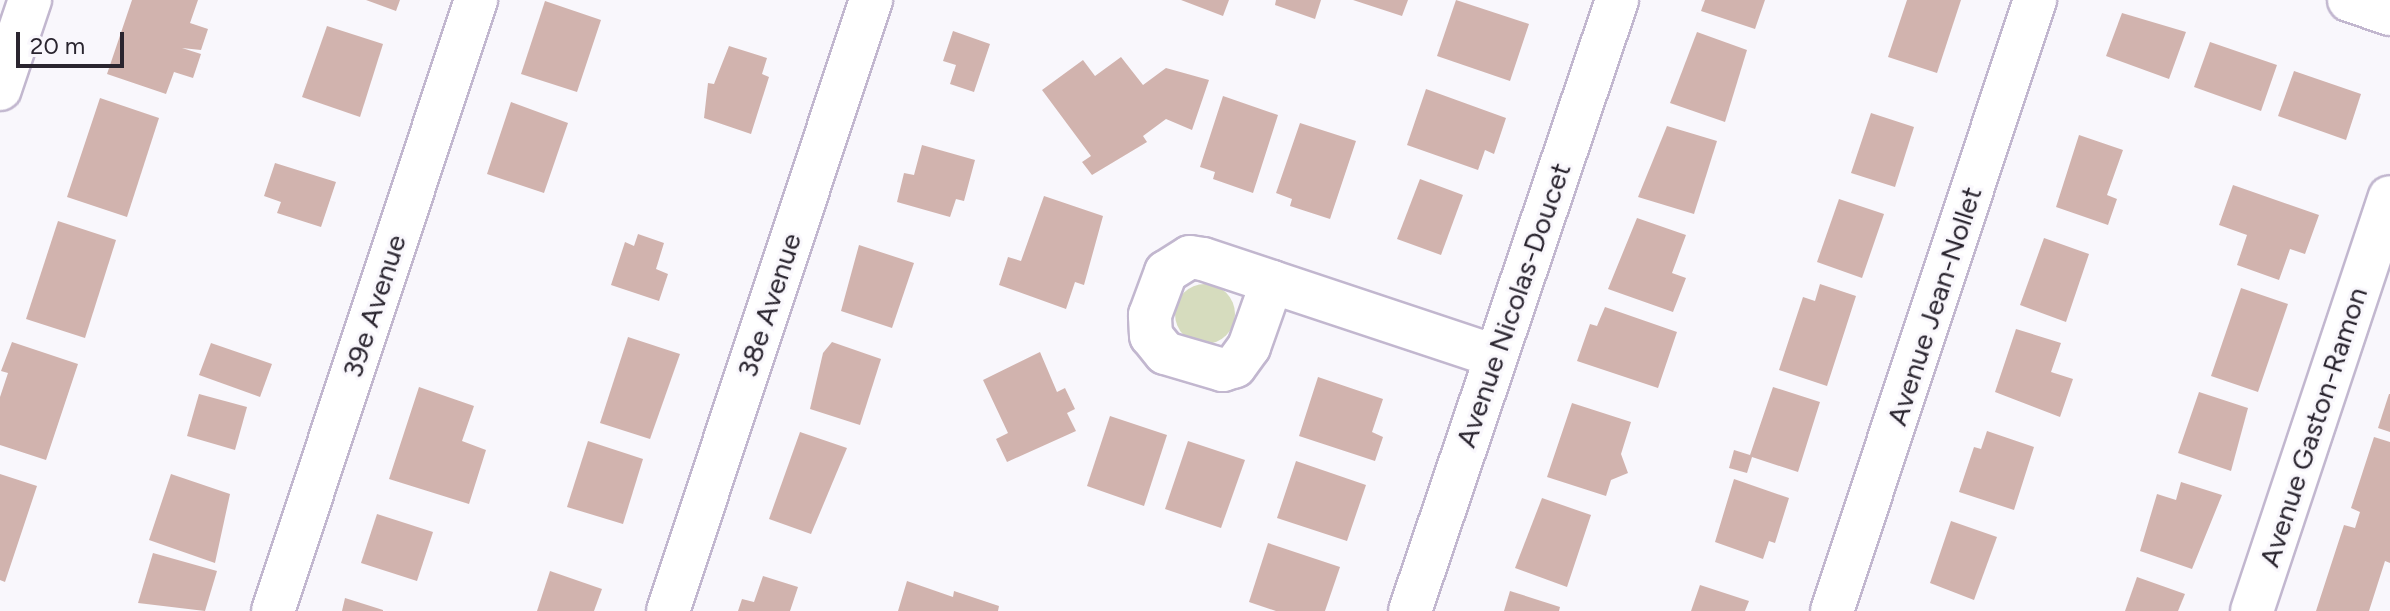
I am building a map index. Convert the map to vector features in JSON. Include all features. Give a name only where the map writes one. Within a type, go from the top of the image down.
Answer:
[{"type":"street","points":[[0,89],[30,0]]},
{"type":"street","name":"39e Avenue","points":[[273,611],[476,0]]},
{"type":"street","name":"38e Avenue","points":[[668,611],[871,0]]},
{"type":"street","name":"Avenue Nicolas-Doucet","points":[[1410,611],[1617,0]]},
{"type":"street","name":"Avenue Jean-Nollet","points":[[1832,611],[2035,0]]},
{"type":"street","points":[[2349,0],[2390,14]]},
{"type":"street","name":"Avenue Gaston-Ramon","points":[[2252,611],[2390,197]]},
{"type":"street","points":[[1272,282],[1495,356]]},
{"type":"green space","points":[[1205,284],[1217,286],[1226,293],[1233,302],[1233,326],[1226,335],[1217,342],[1205,344],[1193,342],[1184,335],[1177,326],[1175,314],[1177,302],[1184,293],[1193,286]]},
{"type":"building","points":[[132,0],[198,0],[190,23],[208,29],[201,50],[182,48],[201,54],[193,78],[174,72],[166,94],[107,74]]},
{"type":"building","points":[[366,0],[400,0],[396,11]]},
{"type":"building","points":[[1181,0],[1229,0],[1223,16]]},
{"type":"building","points":[[1276,0],[1321,0],[1315,19],[1275,5]]},
{"type":"building","points":[[1353,0],[1408,0],[1402,16]]},
{"type":"building","points":[[1456,0],[1529,24],[1510,81],[1437,56]]},
{"type":"building","points":[[1705,0],[1765,0],[1755,29],[1701,11]]},
{"type":"building","points":[[1907,0],[1961,0],[1937,73],[1888,57]]},
{"type":"building","points":[[545,1],[601,20],[577,92],[521,74]]},
{"type":"building","points":[[2122,13],[2186,32],[2169,79],[2106,56]]},
{"type":"building","points":[[327,26],[383,44],[360,117],[302,97]]},
{"type":"building","points":[[953,31],[990,44],[974,92],[950,84],[956,65],[943,61]]},
{"type":"building","points":[[1697,32],[1747,50],[1725,122],[1670,103]]},
{"type":"building","points":[[2210,42],[2277,65],[2261,111],[2194,87]]},
{"type":"building","points":[[729,46],[767,58],[762,74],[769,77],[751,134],[704,118],[708,83],[714,84]]},
{"type":"building","points":[[1121,57],[1143,85],[1166,68],[1209,80],[1192,130],[1166,119],[1143,136],[1147,142],[1092,175],[1082,162],[1091,156],[1042,90],[1083,60],[1095,76]]},
{"type":"building","points":[[2294,71],[2361,94],[2346,140],[2278,116]]},
{"type":"building","points":[[1426,89],[1506,118],[1494,154],[1485,150],[1478,170],[1407,145]]},
{"type":"building","points":[[1223,96],[1278,115],[1253,193],[1213,179],[1215,172],[1200,167]]},
{"type":"building","points":[[100,98],[159,118],[127,217],[67,197]]},
{"type":"building","points":[[511,102],[568,123],[544,193],[487,174]]},
{"type":"building","points":[[1871,113],[1914,127],[1895,187],[1851,173]]},
{"type":"building","points":[[1300,123],[1356,141],[1330,219],[1290,206],[1292,199],[1276,193]]},
{"type":"building","points":[[1667,126],[1717,141],[1694,214],[1638,197]]},
{"type":"building","points":[[2079,135],[2123,150],[2107,195],[2117,199],[2108,225],[2056,207]]},
{"type":"building","points":[[922,145],[975,160],[964,201],[956,199],[950,217],[897,202],[904,173],[914,175]]},
{"type":"building","points":[[275,163],[336,182],[321,227],[277,213],[281,202],[264,196]]},
{"type":"building","points":[[1420,179],[1463,195],[1441,255],[1397,239]]},
{"type":"building","points":[[2233,185],[2319,215],[2305,254],[2290,249],[2279,280],[2237,265],[2247,235],[2219,225]]},
{"type":"building","points":[[1044,196],[1103,216],[1084,285],[1075,282],[1066,309],[999,285],[1008,257],[1021,261]]},
{"type":"building","points":[[1839,199],[1884,214],[1862,278],[1817,262]]},
{"type":"building","points":[[1637,218],[1686,235],[1672,273],[1686,278],[1673,312],[1608,289]]},
{"type":"building","points":[[58,221],[116,240],[85,338],[26,319]]},
{"type":"building","points":[[638,234],[664,243],[656,269],[668,274],[659,301],[611,285],[625,242],[634,246]]},
{"type":"building","points":[[2044,238],[2089,254],[2066,322],[2020,305]]},
{"type":"building","points":[[859,245],[914,263],[892,328],[841,311]]},
{"type":"building","points":[[1820,284],[1856,296],[1827,386],[1779,370],[1803,297],[1815,301]]},
{"type":"building","points":[[2241,288],[2288,304],[2258,392],[2211,376]]},
{"type":"building","points":[[1605,307],[1677,332],[1658,388],[1577,361],[1590,324],[1597,326]]},
{"type":"building","points":[[2016,329],[2061,343],[2051,372],[2073,379],[2060,417],[1995,392]]},
{"type":"building","points":[[628,337],[680,354],[650,439],[600,423]]},
{"type":"building","points":[[12,342],[78,364],[46,460],[0,445],[0,397],[8,373],[1,371]]},
{"type":"building","points":[[832,342],[881,359],[860,425],[810,409],[823,353]]},
{"type":"building","points":[[211,343],[272,364],[260,397],[199,375]]},
{"type":"building","points":[[1040,352],[1057,392],[1065,388],[1075,409],[1067,413],[1076,431],[1007,462],[996,439],[1008,433],[983,380]]},
{"type":"building","points":[[1318,377],[1383,399],[1372,432],[1383,437],[1375,461],[1299,436]]},
{"type":"building","points":[[419,387],[474,406],[462,441],[486,450],[469,504],[389,479]]},
{"type":"building","points":[[1773,387],[1820,402],[1798,472],[1752,457],[1747,473],[1729,468],[1734,450],[1750,455]]},
{"type":"building","points":[[2199,392],[2248,408],[2231,471],[2178,453]]},
{"type":"building","points":[[199,394],[247,407],[235,450],[187,436]]},
{"type":"building","points":[[2390,394],[2390,432],[2378,428]]},
{"type":"building","points":[[1572,403],[1631,422],[1621,454],[1628,473],[1611,480],[1606,496],[1547,477]]},
{"type":"building","points":[[1110,416],[1167,435],[1144,506],[1087,486]]},
{"type":"building","points":[[1987,431],[2034,447],[2014,510],[1959,492],[1974,447],[1981,449]]},
{"type":"building","points":[[800,432],[847,448],[811,534],[769,519]]},
{"type":"building","points":[[2374,437],[2390,442],[2390,563],[2385,561],[2369,611],[2316,611],[2344,525],[2355,528],[2360,512],[2351,508]]},
{"type":"building","points":[[588,441],[643,459],[623,524],[567,507]]},
{"type":"building","points":[[1188,441],[1245,460],[1221,528],[1165,509]]},
{"type":"building","points":[[1296,461],[1366,485],[1347,541],[1277,518]]},
{"type":"building","points":[[0,474],[37,486],[5,582],[0,580]]},
{"type":"building","points":[[171,474],[230,494],[215,563],[149,540]]},
{"type":"building","points":[[1734,479],[1789,498],[1775,543],[1769,541],[1763,559],[1715,542]]},
{"type":"building","points":[[2181,482],[2222,495],[2192,569],[2140,551],[2157,494],[2176,500]]},
{"type":"building","points":[[1542,498],[1591,515],[1567,587],[1515,568]]},
{"type":"building","points":[[377,514],[433,532],[417,581],[361,563]]},
{"type":"building","points":[[1951,521],[1997,537],[1974,600],[1930,583]]},
{"type":"building","points":[[1268,543],[1340,567],[1325,611],[1276,611],[1249,602]]},
{"type":"building","points":[[153,553],[217,571],[205,611],[138,603]]},
{"type":"building","points":[[550,571],[602,589],[594,611],[537,611]]},
{"type":"building","points":[[763,576],[798,587],[790,611],[738,611],[742,599],[754,602]]},
{"type":"building","points":[[2137,577],[2185,594],[2178,611],[2125,611]]},
{"type":"building","points":[[907,581],[953,597],[954,591],[999,606],[998,611],[898,611]]},
{"type":"building","points":[[1700,585],[1749,601],[1745,611],[1691,611]]},
{"type":"building","points":[[1510,591],[1560,607],[1559,611],[1504,611]]},
{"type":"building","points":[[345,598],[383,610],[383,611],[342,611]]}]
